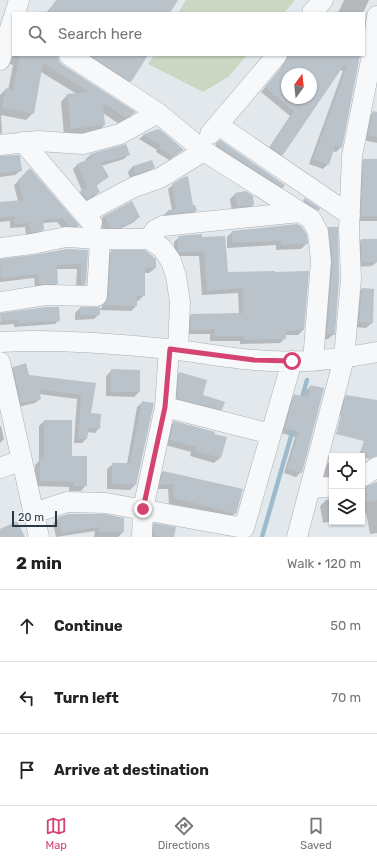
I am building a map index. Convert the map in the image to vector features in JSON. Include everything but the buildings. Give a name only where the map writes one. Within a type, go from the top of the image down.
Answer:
[{"type":"street","points":[[14,12],[19,0]]},
{"type":"street","points":[[313,12],[323,0]]},
{"type":"street","points":[[297,537],[344,358],[351,279],[349,230],[352,156],[371,60],[377,16]]},
{"type":"street","points":[[0,60],[10,20]]},
{"type":"street","points":[[71,56],[158,113],[202,149],[311,219],[318,232],[321,261],[313,361]]},
{"type":"street","points":[[85,214],[134,187],[160,178],[202,149],[218,125],[276,56]]},
{"type":"street","points":[[0,145],[38,141],[83,144],[120,134],[158,113]]},
{"type":"street","points":[[218,125],[350,215]]},
{"type":"street","points":[[0,302],[46,295],[97,296],[102,239],[85,214],[23,142]]},
{"type":"street","points":[[149,239],[155,230],[163,226],[300,212]]},
{"type":"street","points":[[0,248],[32,244],[66,237],[149,239],[162,248],[171,261],[176,276],[180,302],[165,407],[143,509],[142,537]]},
{"type":"street","points":[[0,342],[25,341],[120,344],[254,360],[313,361],[344,358],[377,352]]},
{"type":"street","points":[[34,513],[67,502],[106,503],[244,528],[292,361]]},
{"type":"street","points":[[0,362],[39,537]]},
{"type":"street","points":[[165,407],[271,434]]},
{"type":"street","points":[[0,468],[22,460]]},
{"type":"street","points":[[365,476],[377,467]]},
{"type":"street","points":[[310,488],[329,487]]},
{"type":"green space","points":[[186,0],[295,0],[285,12],[179,12]]},
{"type":"green space","points":[[153,56],[246,56],[228,77],[203,92],[148,64]]},
{"type":"waterway","points":[[301,401],[307,380]]},
{"type":"waterway","points":[[262,537],[294,426]]},
{"type":"route","points":[[143,509],[165,407],[170,349],[254,360],[292,361]]}]
